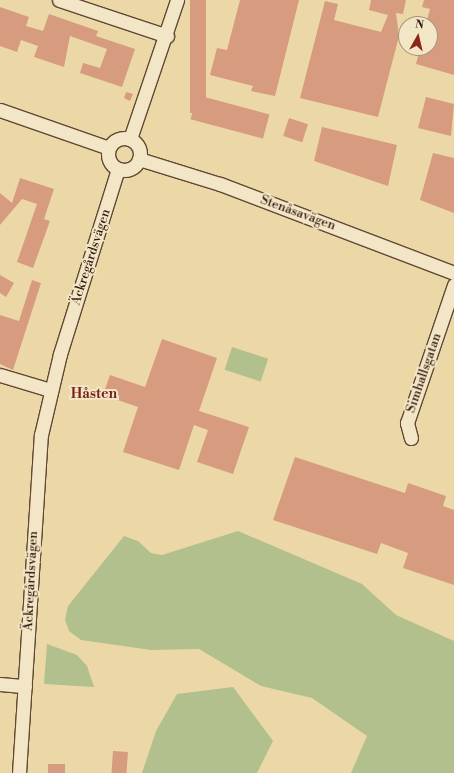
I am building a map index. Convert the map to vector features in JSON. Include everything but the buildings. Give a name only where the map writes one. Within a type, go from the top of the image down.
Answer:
[{"type":"street","points":[[59,0],[167,36]]},
{"type":"street","points":[[130,139],[167,36],[177,0]]},
{"type":"street","points":[[0,110],[109,148]]},
{"type":"street","points":[[119,138],[130,139],[138,146],[139,159],[131,169],[118,169],[109,161],[109,148],[119,138]]},
{"type":"street","name":"Stenåsavägen","points":[[139,159],[220,184],[454,273]]},
{"type":"street","name":"Äckregårdsvägen","points":[[19,773],[39,456],[50,390],[118,169]]},
{"type":"street","name":"Simhallsgatan","points":[[411,438],[407,423],[454,285]]},
{"type":"street","points":[[0,375],[50,390]]},
{"type":"street","points":[[6,685],[25,686]]},
{"type":"green space","points":[[232,347],[268,359],[261,382],[225,370]]},
{"type":"green space","points":[[238,531],[362,584],[396,615],[454,641],[454,773],[351,773],[367,736],[312,698],[261,686],[199,649],[151,650],[81,640],[69,631],[65,620],[68,606],[124,536],[138,541],[151,553],[162,555]]},
{"type":"green space","points":[[47,644],[77,655],[87,666],[94,687],[44,684]]},
{"type":"green space","points":[[233,687],[273,741],[257,773],[142,773],[156,731],[177,694]]},
{"type":"district","name":"Håsten","points":[[94,394]]}]
